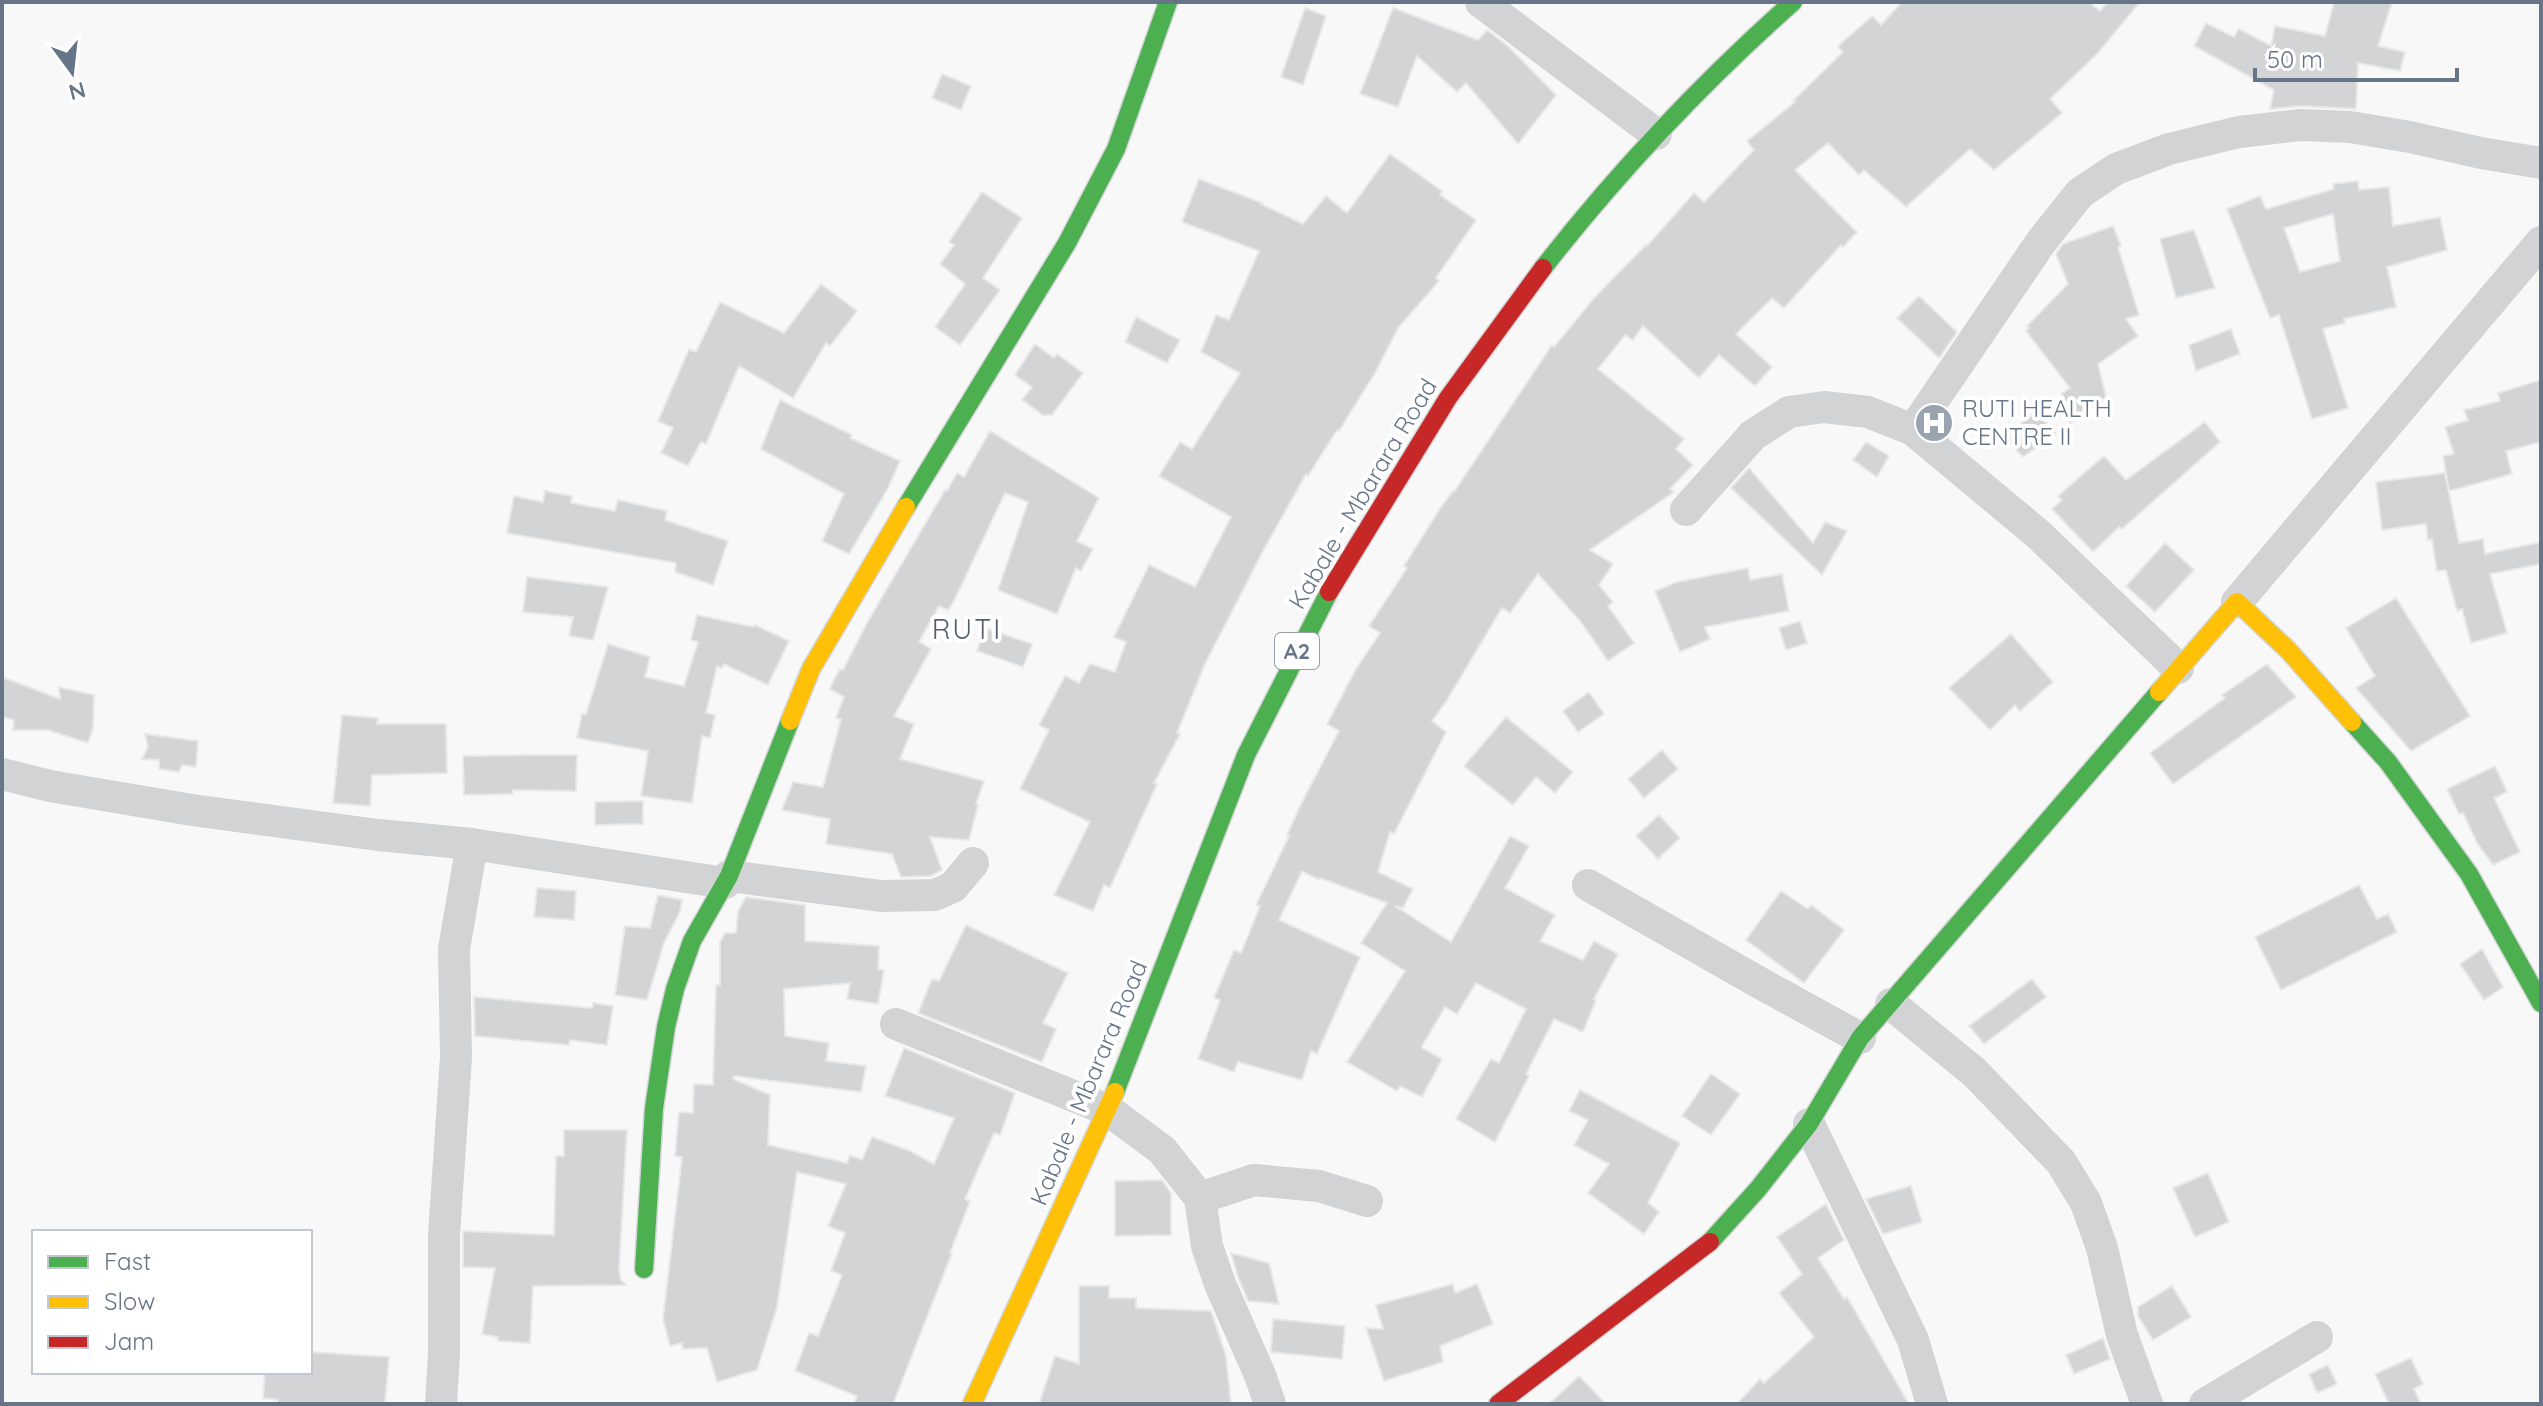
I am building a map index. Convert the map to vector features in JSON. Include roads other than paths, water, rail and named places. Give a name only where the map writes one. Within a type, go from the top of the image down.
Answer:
[{"type":"street","points":[[644,1269],[649,1182],[666,1023],[688,951],[702,919],[727,880],[811,669],[912,496],[1067,243],[1116,149],[1168,2]]},
{"type":"street","points":[[1481,2],[1656,134]]},
{"type":"street","name":"Kabale - Mbarara Road","points":[[972,1404],[1108,1110],[1246,755],[1337,576],[1448,398],[1545,265],[1656,134],[1736,53],[1793,2]]},
{"type":"street","points":[[1913,430],[2041,242],[2080,193],[2116,169],[2169,149],[2239,132],[2301,125],[2350,127],[2541,163]]},
{"type":"street","points":[[1498,1404],[1713,1239],[1758,1189],[1809,1124],[1860,1038],[2237,602],[2541,242]]},
{"type":"street","points":[[1686,510],[1753,435],[1789,412],[1824,407],[1868,412],[1913,430],[2038,534],[2178,668]]},
{"type":"street","points":[[2237,602],[2288,650],[2388,762],[2469,874],[2541,1003]]},
{"type":"street","points":[[2,774],[50,786],[192,810],[472,844],[727,880],[881,896],[935,895],[953,887],[973,863]]},
{"type":"street","points":[[441,1404],[444,1235],[456,1057],[454,949],[472,844]]},
{"type":"street","points":[[1588,885],[1860,1038]]},
{"type":"street","points":[[1891,1004],[1974,1072],[2061,1162],[2086,1203],[2102,1248],[2122,1335],[2147,1404]]},
{"type":"street","points":[[896,1024],[1108,1110],[1162,1150],[1200,1198],[1211,1258],[1270,1404]]},
{"type":"street","points":[[1809,1124],[1913,1340],[1932,1404]]},
{"type":"street","points":[[1200,1198],[1254,1180],[1319,1186],[1367,1201]]},
{"type":"street","points":[[2205,1404],[2317,1337]]},
{"type":"place","name":"RUTI HEALTH CENTRE II","points":[[1934,423]]},
{"type":"district","name":"RUTI","points":[[967,629]]}]
